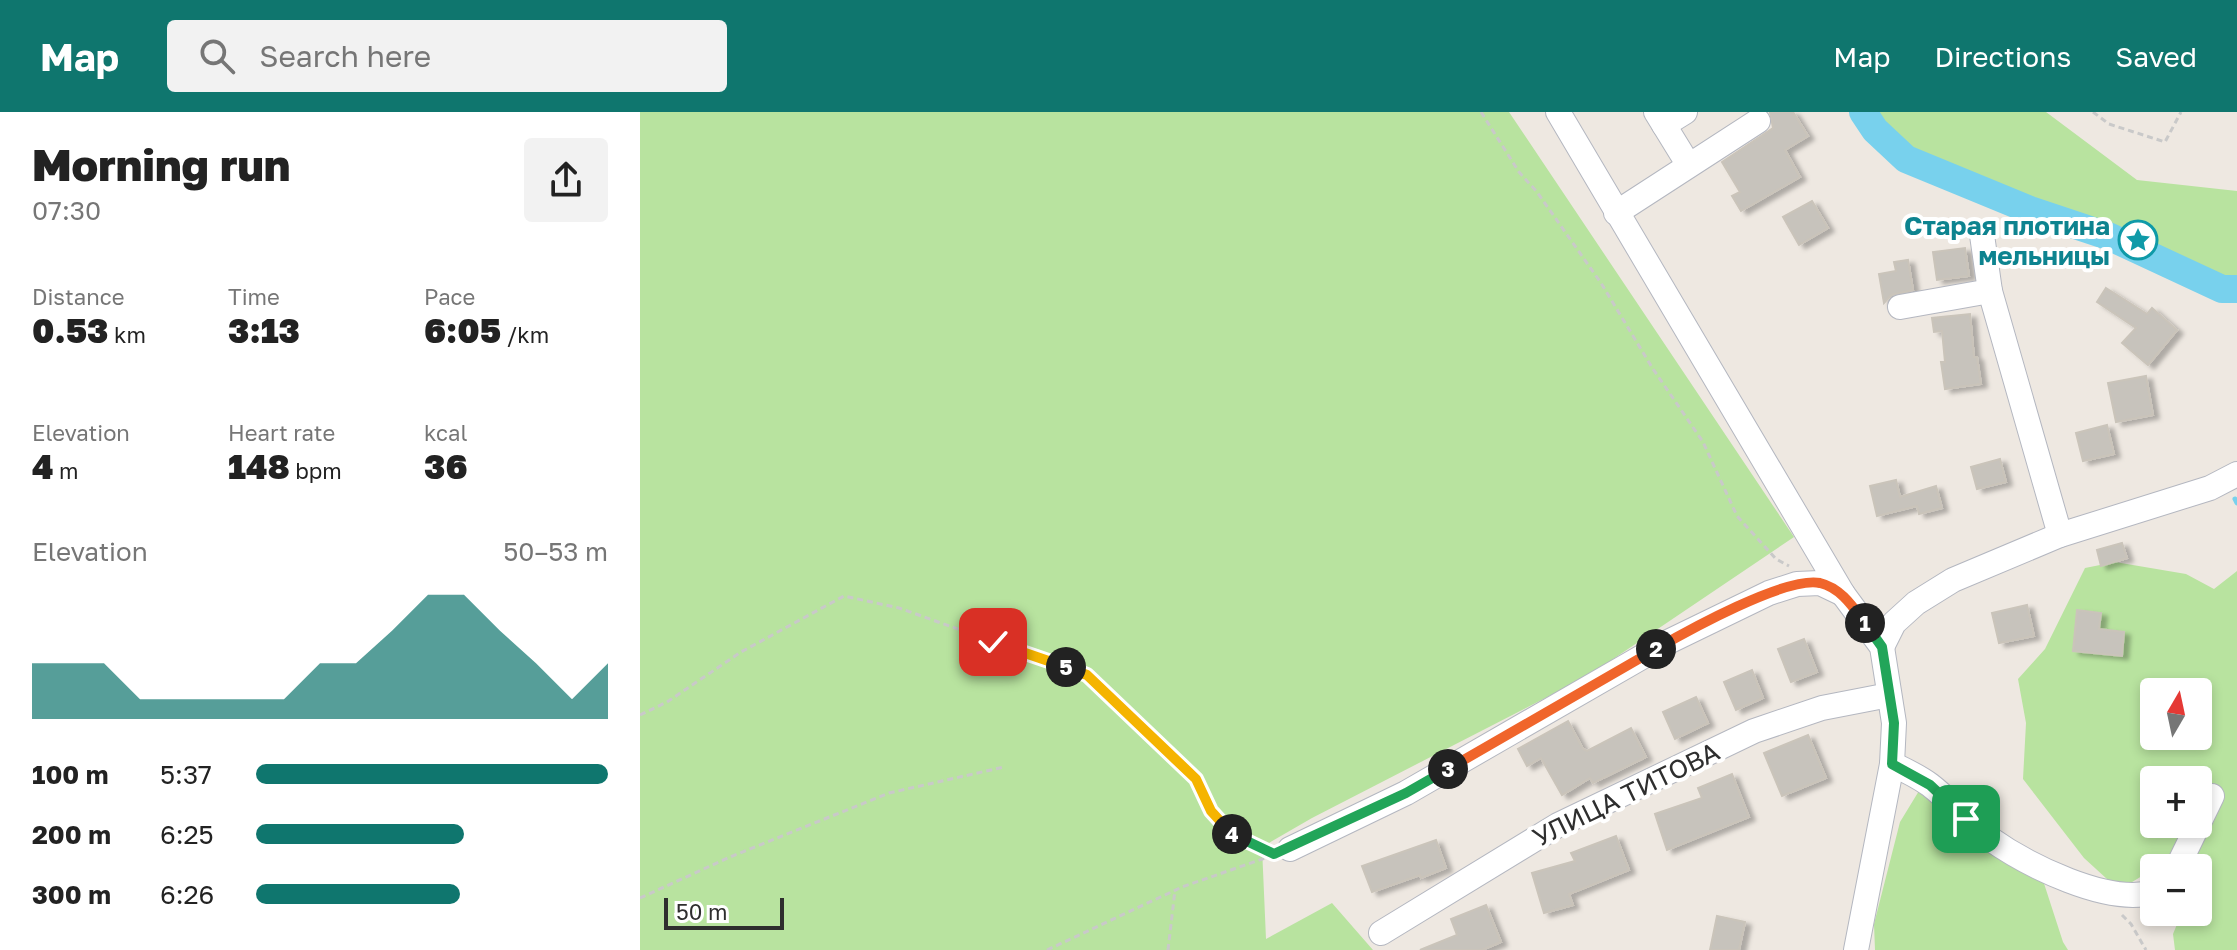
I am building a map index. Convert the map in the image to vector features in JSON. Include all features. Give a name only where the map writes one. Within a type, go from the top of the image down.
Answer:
[{"type":"street","points":[[1558,112],[1843,594],[1882,647],[1894,723],[1892,764],[1856,950]]},
{"type":"street","points":[[1669,116],[1688,164]]},
{"type":"street","points":[[1616,213],[1758,121]]},
{"type":"street","points":[[1982,235],[1990,291],[2060,535]]},
{"type":"street","points":[[1900,307],[1990,291]]},
{"type":"street","points":[[1882,647],[1894,623],[1916,603],[1953,580],[2060,535],[2210,488],[2237,474]]},
{"type":"street","points":[[1282,852],[1406,793],[1668,642],[1769,593],[1797,584],[1820,583],[1843,594]]},
{"type":"street","name":"УЛИЦА ТИТОВА","points":[[1381,933],[1558,825],[1754,731],[1822,708],[1889,695]]},
{"type":"street","points":[[1892,764],[1930,785],[1991,840],[2067,880],[2095,891],[2140,896]]},
{"type":"path","points":[[1481,112],[1519,172],[1537,192],[1601,283],[1653,369],[1703,442],[1737,516],[1776,559],[1820,583]]},
{"type":"path","points":[[2093,112],[2109,124],[2165,142],[2181,112]]},
{"type":"path","points":[[640,715],[667,702],[741,652],[844,596],[899,608],[1087,675],[1196,779],[1211,811],[1234,836],[1282,852]]},
{"type":"path","points":[[640,898],[730,857],[889,793],[1004,767]]},
{"type":"path","points":[[1047,950],[1175,890],[1282,852]]},
{"type":"path","points":[[1168,950],[1175,890]]},
{"type":"path","points":[[2095,891],[2131,924],[2146,950]]},
{"type":"green space","points":[[640,112],[1509,112],[1794,537],[1588,676],[1312,818],[1262,847],[1266,939],[1332,903],[1373,950],[640,950]]},
{"type":"green space","points":[[1863,112],[2046,112],[2137,180],[2237,191],[2237,289],[2222,289],[2108,236],[2030,210],[1906,159],[1875,130]]},
{"type":"green space","points":[[2115,562],[2186,574],[2214,589],[2237,571],[2237,950],[2175,950],[2173,934],[2176,926],[2212,926],[2212,854],[2140,854],[2140,877],[2119,890],[2084,858],[2023,779],[2026,723],[2018,679],[2045,649],[2085,568]]},
{"type":"green space","points":[[1925,781],[1969,803],[2038,865],[2068,950],[1875,950],[1874,924],[1900,822]]},
{"type":"building","points":[[1770,112],[1793,112],[1808,136],[1785,150],[1800,177],[1741,211],[1732,196],[1740,192],[1722,162],[1773,128]]},
{"type":"building","points":[[1812,201],[1828,228],[1799,245],[1783,217]]},
{"type":"building","points":[[1965,248],[1969,276],[1937,280],[1933,252]]},
{"type":"building","points":[[1908,260],[1913,290],[1891,295],[1884,303],[1879,274],[1896,271],[1894,262]]},
{"type":"building","points":[[2106,288],[2147,314],[2152,308],[2177,330],[2148,365],[2122,343],[2136,328],[2097,302]]},
{"type":"building","points":[[1970,314],[1974,357],[1977,357],[1981,384],[1945,389],[1941,362],[1945,362],[1942,331],[1934,332],[1932,318]]},
{"type":"building","points":[[2146,376],[2153,415],[2116,422],[2108,383]]},
{"type":"building","points":[[2107,425],[2114,454],[2083,461],[2076,433]]},
{"type":"building","points":[[2000,459],[2006,482],[1977,489],[1971,467]]},
{"type":"building","points":[[1896,480],[1900,497],[1936,486],[1942,508],[1919,514],[1917,506],[1877,516],[1870,486]]},
{"type":"building","points":[[2122,543],[2127,558],[2101,566],[2097,550]]},
{"type":"building","points":[[2027,605],[2034,636],[1999,643],[1992,613]]},
{"type":"building","points":[[2077,610],[2101,613],[2099,629],[2124,632],[2122,656],[2073,651]]},
{"type":"building","points":[[1804,639],[1817,672],[1791,682],[1778,649]]},
{"type":"building","points":[[1752,670],[1763,698],[1736,710],[1724,682]]},
{"type":"building","points":[[1696,697],[1708,723],[1675,739],[1663,712]]},
{"type":"building","points":[[1568,721],[1587,751],[1631,728],[1646,757],[1593,783],[1590,778],[1562,795],[1541,758],[1527,766],[1518,749]]},
{"type":"building","points":[[1808,735],[1826,778],[1782,796],[1764,753]]},
{"type":"building","points":[[1732,774],[1749,817],[1667,850],[1655,814],[1702,798],[1698,788]]},
{"type":"building","points":[[1616,836],[1629,870],[1569,894],[1573,905],[1544,913],[1532,873],[1575,861],[1571,853]]},
{"type":"building","points":[[1436,840],[1446,868],[1372,892],[1362,866]]},
{"type":"building","points":[[1486,905],[1501,942],[1482,950],[1420,950],[1457,935],[1451,919]]},
{"type":"building","points":[[1717,916],[1745,922],[1739,950],[1710,950]]},
{"type":"waterway","points":[[1863,112],[1875,130],[1906,159],[2030,210],[2108,236],[2222,289],[2237,289]]},
{"type":"waterway","points":[[2235,499],[2237,503]]},
{"type":"place","name":"Старая плотина мельницы","points":[[2138,240]]},
{"type":"route","points":[[993,642],[1087,675],[1196,779],[1211,811],[1234,836],[1274,854],[1406,793],[1668,642],[1769,593],[1797,584],[1820,583],[1843,594],[1882,647],[1894,723],[1892,764],[1930,785],[1966,819]]}]
